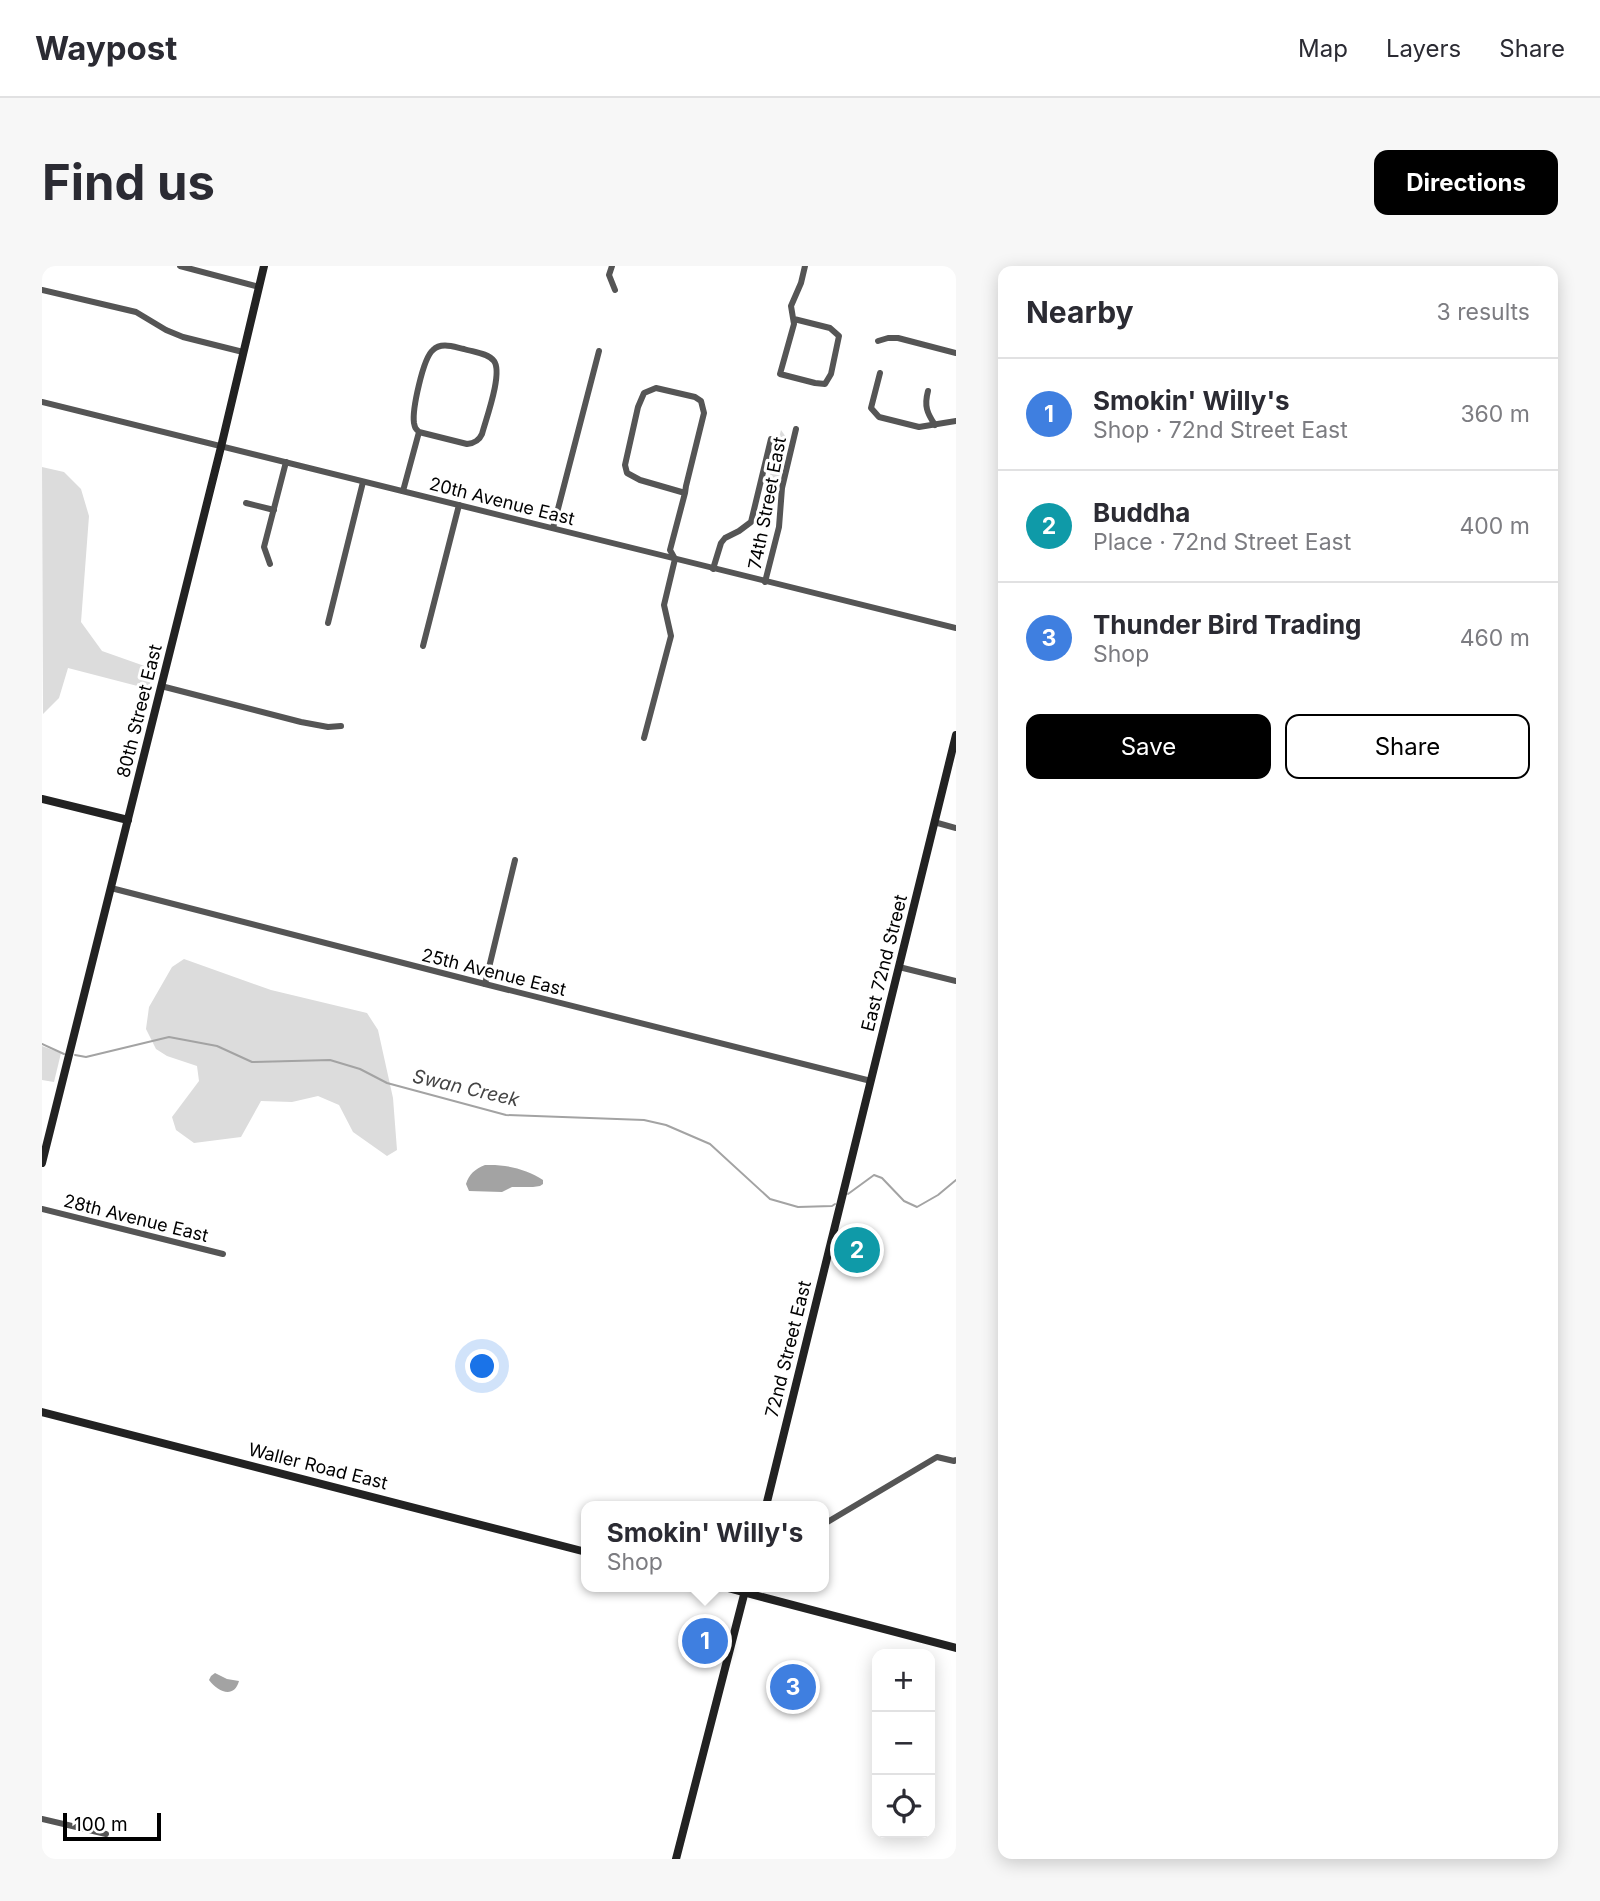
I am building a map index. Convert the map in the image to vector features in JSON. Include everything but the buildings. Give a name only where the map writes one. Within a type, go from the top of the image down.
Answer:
[{"type":"street","points":[[180,266],[259,287]]},
{"type":"street","name":"80th Street East","points":[[42,1163],[264,266]]},
{"type":"street","points":[[612,266],[610,275],[615,290]]},
{"type":"street","points":[[794,318],[835,330],[839,336],[831,374],[825,384],[780,374],[794,318],[791,306],[805,266]]},
{"type":"street","points":[[42,290],[136,312],[183,337],[243,352]]},
{"type":"street","points":[[878,341],[898,338],[956,353]]},
{"type":"street","points":[[403,491],[419,432],[414,423],[414,411],[430,353],[438,346],[446,345],[484,354],[493,359],[497,374],[482,435],[475,443],[467,444],[419,432]]},
{"type":"street","points":[[553,528],[599,351]]},
{"type":"street","points":[[880,373],[871,408],[874,413],[884,419],[919,427],[956,421]]},
{"type":"street","points":[[644,738],[671,636],[664,605],[675,559],[670,550],[685,493],[704,413],[702,404],[695,397],[661,388],[650,389],[641,397],[638,407],[625,465],[627,473],[640,481],[685,493]]},
{"type":"street","points":[[928,391],[925,406],[935,425]]},
{"type":"street","name":"20th Avenue East","points":[[42,402],[956,628]]},
{"type":"street","name":"74th Street East","points":[[765,582],[779,527],[782,488],[796,429]]},
{"type":"street","points":[[713,569],[719,546],[725,538],[751,522],[771,439]]},
{"type":"street","points":[[270,564],[264,547],[286,462]]},
{"type":"street","points":[[328,623],[363,482]]},
{"type":"street","points":[[246,503],[274,510]]},
{"type":"street","points":[[423,646],[459,505]]},
{"type":"street","points":[[161,686],[301,722],[328,727],[341,726]]},
{"type":"street","name":"East 72nd Street","points":[[842,1200],[956,735]]},
{"type":"street","points":[[42,799],[128,820]]},
{"type":"street","points":[[934,822],[956,828]]},
{"type":"street","points":[[485,984],[515,860]]},
{"type":"street","name":"25th Avenue East","points":[[111,888],[871,1081]]},
{"type":"street","points":[[899,967],[956,981]]},
{"type":"street","name":"72nd Street East","points":[[767,1501],[842,1200]]},
{"type":"street","name":"28th Avenue East","points":[[42,1209],[223,1254]]},
{"type":"street","name":"Waller Road East","points":[[42,1412],[581,1551]]},
{"type":"street","points":[[829,1521],[937,1457],[956,1460]]},
{"type":"street","points":[[676,1859],[744,1592]]},
{"type":"street","points":[[752,1592],[956,1648]]},
{"type":"street","points":[[42,1819],[106,1834]]},
{"type":"shaded area","points":[[781,430],[788,440],[777,486],[768,483]]},
{"type":"shaded area","points":[[42,467],[64,472],[81,489],[89,516],[81,622],[102,651],[153,669],[149,689],[68,668],[59,698],[43,714]]},
{"type":"shaded area","points":[[184,959],[271,990],[367,1013],[378,1030],[393,1098],[397,1150],[387,1156],[353,1132],[339,1105],[318,1096],[292,1102],[261,1101],[241,1137],[194,1143],[176,1130],[172,1117],[199,1081],[197,1066],[167,1056],[156,1049],[146,1029],[149,1007],[172,967]]},
{"type":"shaded area","points":[[42,1046],[61,1053],[54,1082],[42,1080]]},
{"type":"shaded area","points":[[485,1165],[522,1170],[543,1180],[543,1184],[512,1187],[502,1192],[469,1191],[466,1184],[469,1177]]},
{"type":"shaded area","points":[[215,1673],[239,1681],[237,1687],[230,1692],[217,1688],[209,1680]]},
{"type":"waterway","name":"Swan Creek","points":[[75,1055],[86,1057],[169,1037],[217,1046],[252,1062],[330,1060],[360,1069],[387,1083],[506,1115],[644,1120],[666,1125],[710,1144],[770,1199],[798,1207],[835,1204]]},
{"type":"waterway","name":"Swan Creek","points":[[42,1044],[64,1054]]},
{"type":"waterway","name":"Swan Creek","points":[[848,1194],[874,1175],[882,1178],[904,1201],[917,1207],[956,1180]]},
{"type":"place","name":"Buddha","points":[[857,1250]]},
{"type":"place","name":"Smokin' Willy's","points":[[705,1641]]},
{"type":"place","name":"Thunder Bird Trading","points":[[793,1687]]}]
